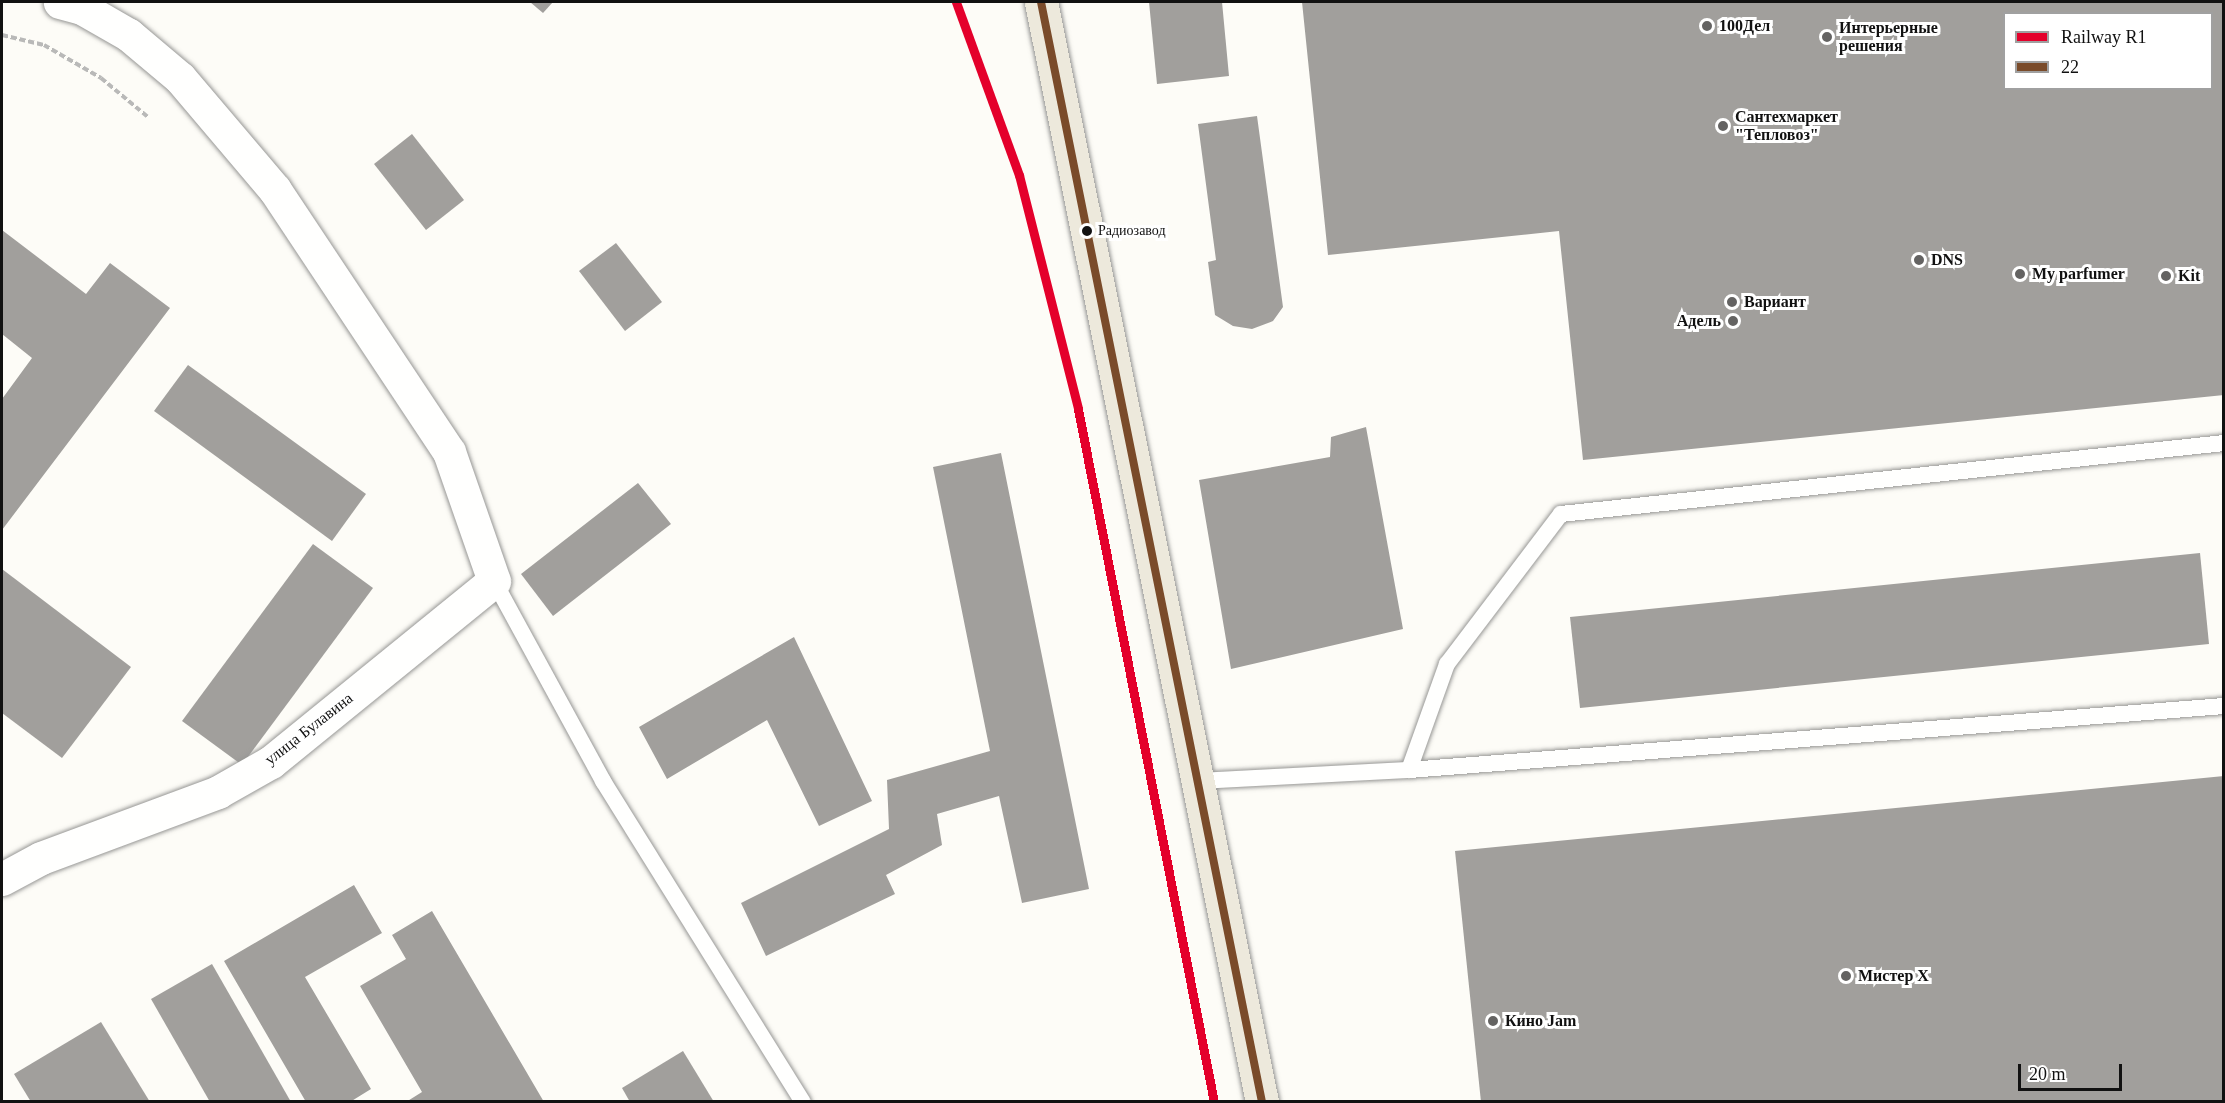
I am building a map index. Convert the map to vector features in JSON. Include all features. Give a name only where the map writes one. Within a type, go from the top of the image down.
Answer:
[{"type":"main road","points":[[1041,2],[1262,1101]]},
{"type":"street","points":[[60,2],[82,8],[129,35],[180,78],[275,190],[449,452],[494,581]]},
{"type":"street","name":"улица Булавина","points":[[2,879],[40,858],[218,792],[271,762],[494,581]]},
{"type":"lane","points":[[1409,771],[1447,664],[1560,514],[2223,443]]},
{"type":"lane","points":[[494,581],[603,782],[803,1101]]},
{"type":"lane","points":[[1197,782],[1409,771],[2223,706]]},
{"type":"path","points":[[2,35],[44,45],[101,78],[148,117]]},
{"type":"building","points":[[530,2],[553,2],[543,13]]},
{"type":"building","points":[[1149,2],[1222,2],[1229,76],[1157,84]]},
{"type":"building","points":[[1302,2],[2224,2],[2224,395],[1583,460],[1559,231],[1328,255]]},
{"type":"building","points":[[1257,116],[1283,307],[1273,321],[1252,329],[1233,326],[1215,315],[1208,262],[1216,260],[1198,124]]},
{"type":"building","points":[[412,134],[464,200],[426,230],[374,164]]},
{"type":"building","points":[[2,230],[86,294],[110,263],[170,308],[2,530],[2,399],[32,358],[2,334]]},
{"type":"building","points":[[616,243],[662,302],[625,331],[579,271]]},
{"type":"building","points":[[188,365],[366,494],[332,541],[154,411]]},
{"type":"building","points":[[1366,427],[1403,629],[1231,669],[1199,480],[1330,457],[1331,437]]},
{"type":"building","points":[[1001,453],[1089,889],[1022,903],[999,796],[937,814],[942,845],[886,875],[895,894],[766,956],[741,903],[889,829],[887,780],[990,751],[933,467]]},
{"type":"building","points":[[638,483],[671,524],[553,616],[521,574]]},
{"type":"building","points":[[313,544],[373,588],[242,765],[182,721]]},
{"type":"building","points":[[2200,553],[2209,644],[1580,708],[1570,617]]},
{"type":"building","points":[[2,569],[131,667],[62,758],[2,713]]},
{"type":"building","points":[[794,637],[872,801],[819,826],[767,720],[667,779],[639,727]]},
{"type":"building","name":"Мистер Х","points":[[2224,776],[2224,1102],[1481,1102],[1455,851]]},
{"type":"building","points":[[354,885],[382,933],[305,977],[371,1089],[350,1102],[306,1102],[224,961]]},
{"type":"building","points":[[432,911],[544,1102],[406,1102],[422,1092],[360,986],[406,959],[392,935]]},
{"type":"building","points":[[212,964],[291,1102],[210,1102],[151,999]]},
{"type":"building","points":[[101,1022],[150,1102],[31,1102],[14,1074]]},
{"type":"building","points":[[683,1051],[714,1102],[630,1102],[622,1088]]},
{"type":"rail line","name":"R1","points":[[956,2],[1019,175],[1078,409],[1214,1102]]},
{"type":"transit line","name":"22","points":[[1041,2],[1262,1102]]},
{"type":"place","name":"100Дел","points":[[1707,26]]},
{"type":"place","name":"Интерьерные решения","points":[[1827,37]]},
{"type":"place","name":"Сантехмаркет \"Тепловоз\"","points":[[1723,126]]},
{"type":"place","name":"Радиозавод","points":[[1087,231]]},
{"type":"place","name":"DNS","points":[[1919,260]]},
{"type":"place","name":"My parfumer","points":[[2020,274]]},
{"type":"place","name":"Kit","points":[[2166,276]]},
{"type":"place","name":"Вариант","points":[[1732,302]]},
{"type":"place","name":"Адель","points":[[1733,321]]},
{"type":"place","name":"Мистер Х","points":[[1846,976]]},
{"type":"place","name":"Кино Jam","points":[[1493,1021]]}]
